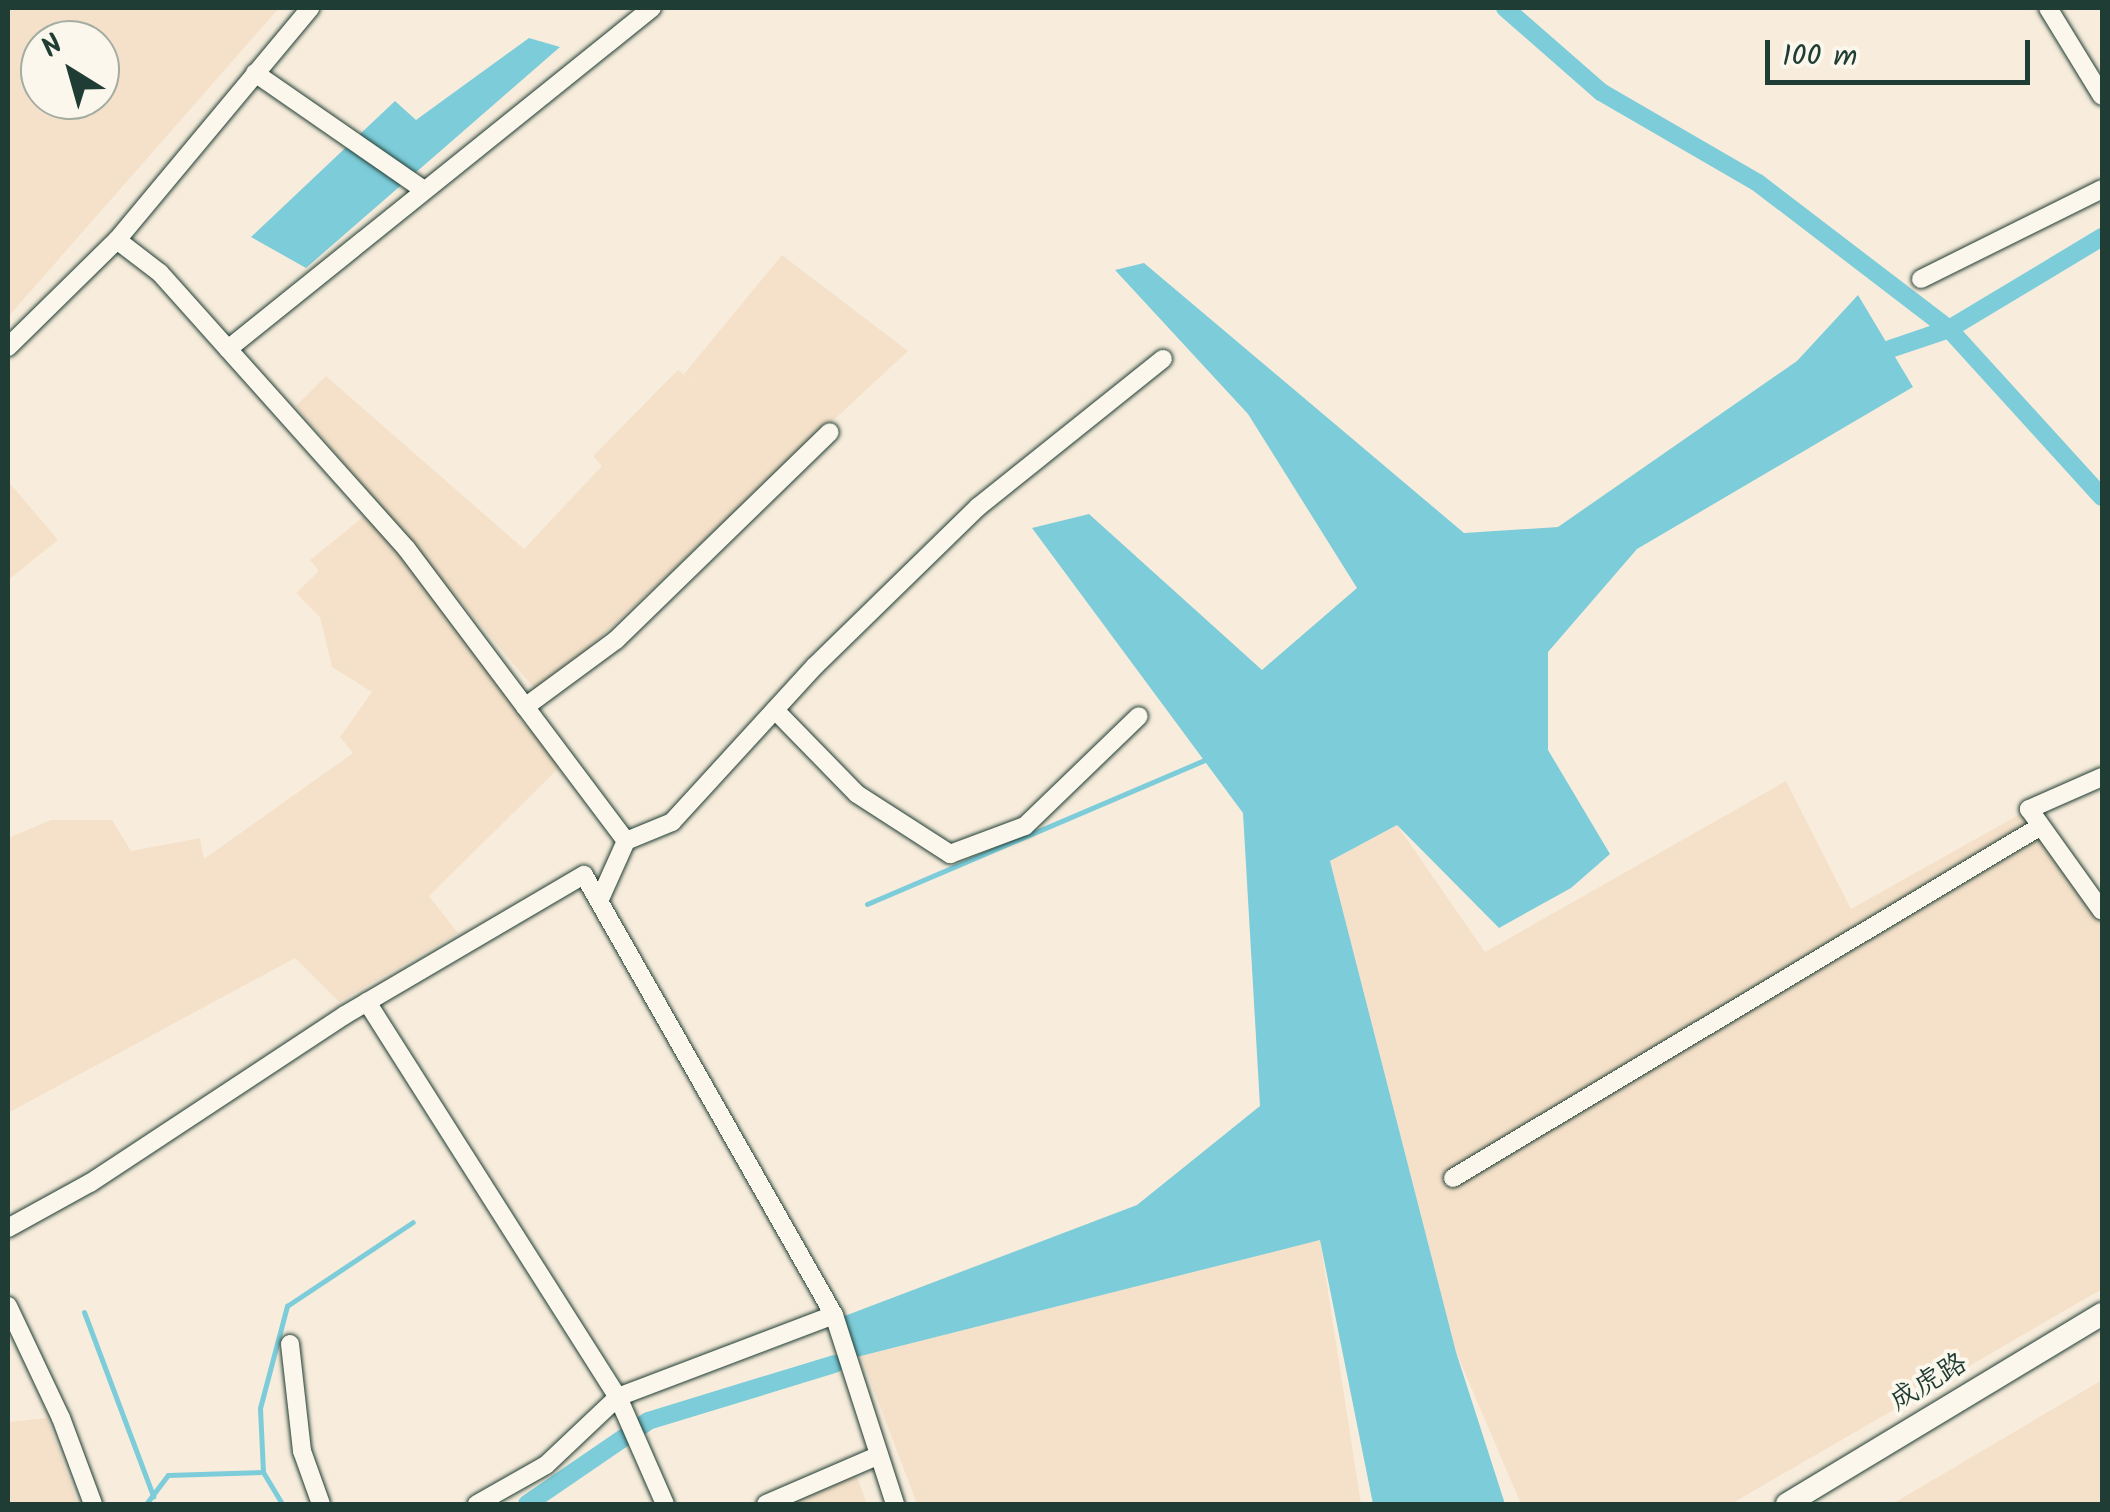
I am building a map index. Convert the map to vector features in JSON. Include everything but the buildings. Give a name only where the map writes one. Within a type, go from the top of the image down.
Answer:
[{"type":"street","points":[[8,347],[117,240],[310,8]]},
{"type":"street","points":[[228,349],[421,188],[652,8]]},
{"type":"street","points":[[2048,8],[2102,96]]},
{"type":"street","points":[[255,73],[421,188]]},
{"type":"street","points":[[1921,278],[2102,189]]},
{"type":"street","points":[[117,240],[160,273],[406,548],[626,841]]},
{"type":"street","points":[[599,902],[626,841],[672,822],[775,710],[978,507],[1163,359]]},
{"type":"street","points":[[526,707],[616,640],[830,432]]},
{"type":"street","points":[[775,710],[857,794],[950,854],[1024,826],[1139,716]]},
{"type":"street","points":[[2102,777],[2028,809],[2102,911]]},
{"type":"street","points":[[1453,1178],[2041,826]]},
{"type":"street","points":[[8,1228],[90,1183],[367,1002],[584,874],[834,1315],[895,1504]]},
{"type":"street","points":[[367,1002],[618,1398],[666,1504]]},
{"type":"street","points":[[8,1306],[61,1418],[92,1504]]},
{"type":"street","name":"成虎路","points":[[1788,1504],[2102,1314]]},
{"type":"street","points":[[477,1504],[546,1465],[618,1398],[834,1315]]},
{"type":"street","points":[[290,1344],[302,1451],[320,1504]]},
{"type":"street","points":[[766,1504],[879,1454]]},
{"type":"shaded area","points":[[8,8],[279,8],[8,317]]},
{"type":"shaded area","points":[[782,255],[908,351],[539,694],[296,406],[326,376],[524,549],[602,466],[593,456],[678,370],[696,384],[684,374]]},
{"type":"shaded area","points":[[8,481],[58,540],[8,580]]},
{"type":"shaded area","points":[[372,510],[525,707],[519,720],[566,761],[429,896],[458,933],[339,1002],[295,958],[8,1113],[8,838],[51,820],[112,820],[131,851],[200,838],[204,859],[353,753],[340,737],[372,692],[332,667],[320,617],[296,593],[319,571],[310,560]]},
{"type":"shaded area","points":[[1786,781],[1851,909],[2029,809],[2102,913],[2102,1289],[1731,1504],[1521,1504],[1456,1352],[1330,861],[1397,825],[1485,952]]},
{"type":"shaded area","points":[[1320,1240],[1361,1504],[917,1504],[861,1356]]},
{"type":"shaded area","points":[[2102,1380],[2102,1504],[1892,1504]]},
{"type":"shaded area","points":[[47,1418],[78,1504],[8,1504],[8,1422]]},
{"type":"shaded area","points":[[855,1471],[867,1504],[777,1504]]},
{"type":"water","points":[[529,38],[560,47],[306,268],[251,237],[395,101],[416,120]]},
{"type":"water","points":[[1144,263],[1464,533],[1558,527],[1797,361],[1858,295],[1913,387],[1637,549],[1548,652],[1548,750],[1610,854],[1571,888],[1499,928],[1397,825],[1330,861],[1456,1352],[1505,1504],[1373,1504],[1320,1240],[841,1361],[834,1320],[1137,1205],[1260,1106],[1243,813],[1032,528],[1089,514],[1262,670],[1357,588],[1248,414],[1115,270]]},
{"type":"waterway","points":[[1505,8],[1601,92],[1758,183],[1949,329],[2102,497]]},
{"type":"waterway","points":[[1890,349],[1949,329],[2102,237]]},
{"type":"waterway","points":[[867,904],[1204,760]]},
{"type":"waterway","points":[[263,1472],[260,1408],[287,1306],[413,1222]]},
{"type":"waterway","points":[[84,1312],[153,1496]]},
{"type":"waterway","points":[[527,1504],[648,1421],[835,1364]]},
{"type":"waterway","points":[[146,1504],[168,1475],[263,1472],[282,1504]]}]
